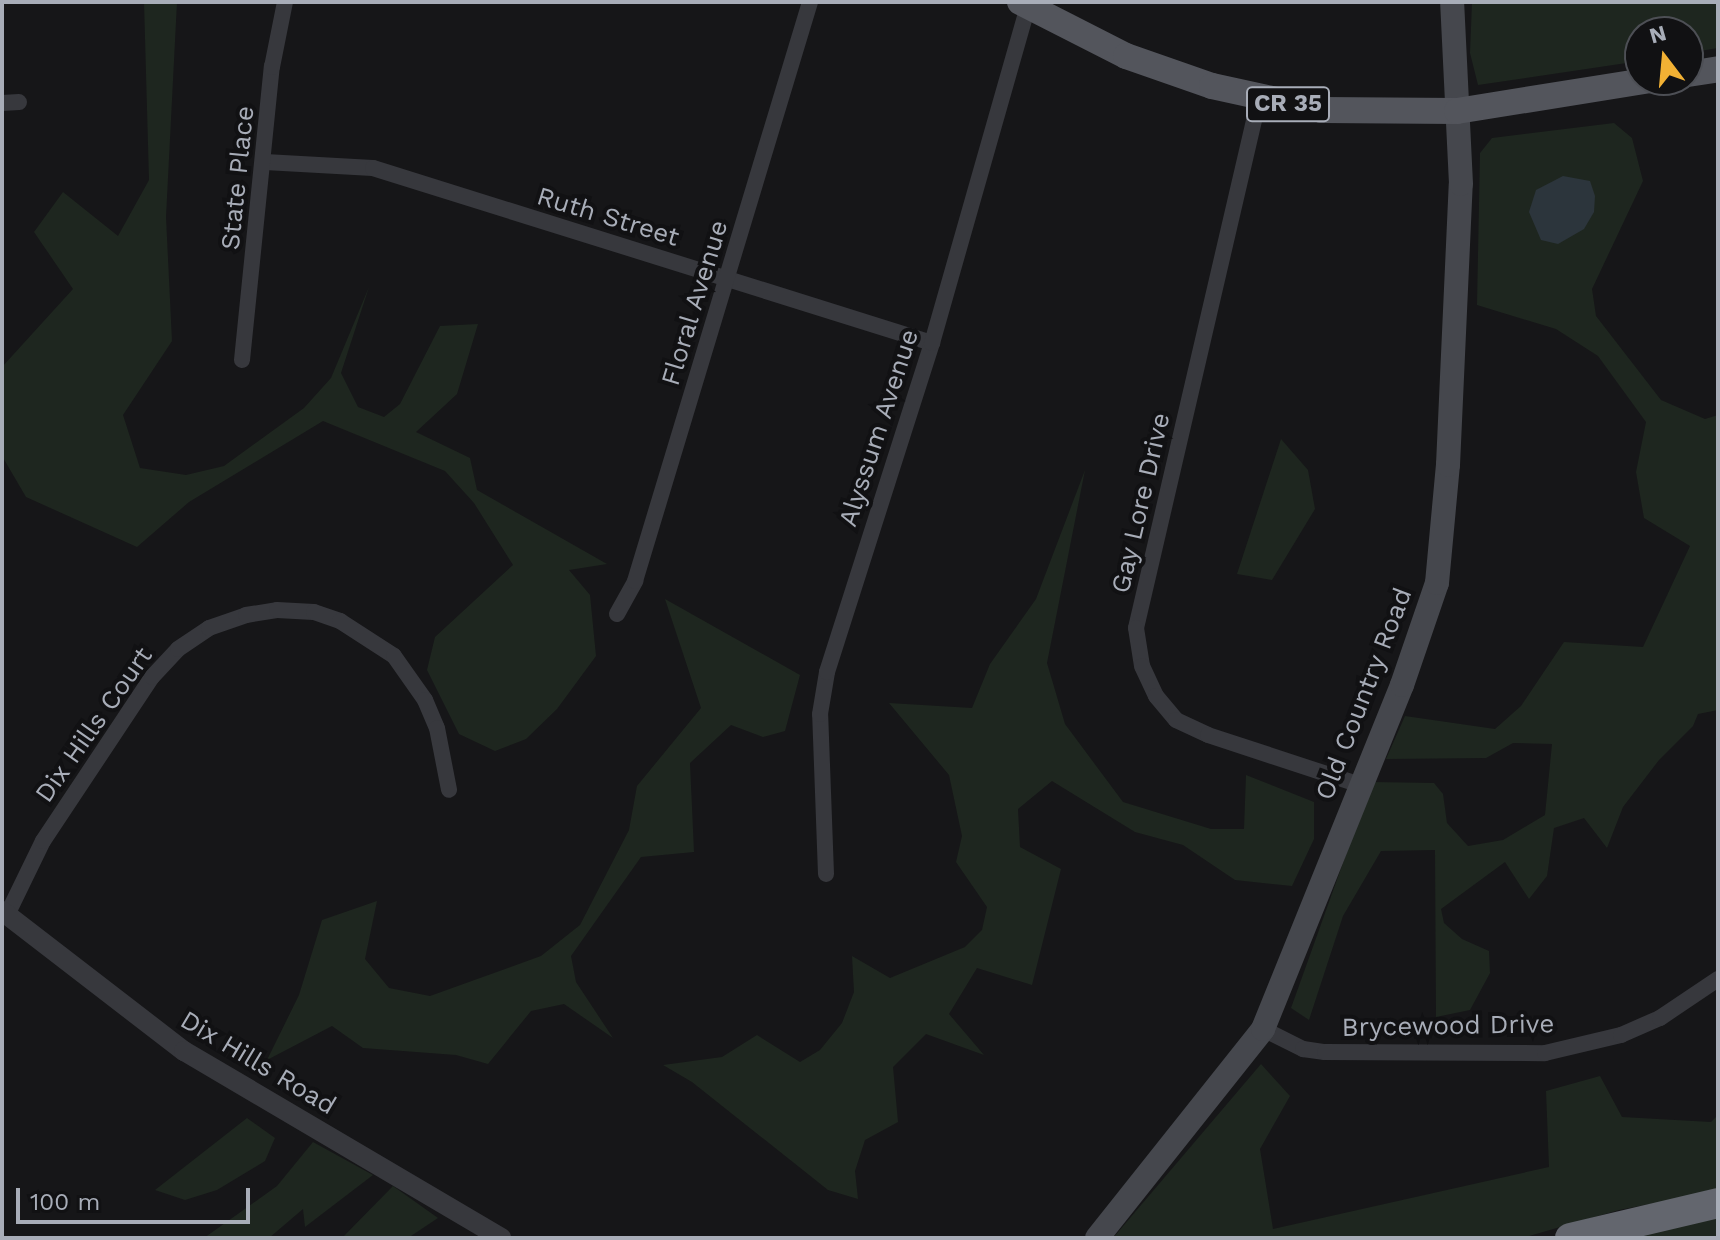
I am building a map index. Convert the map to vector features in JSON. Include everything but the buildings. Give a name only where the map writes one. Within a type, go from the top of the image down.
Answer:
[{"type":"highway","points":[[1570,1238],[1718,1203]]},
{"type":"main road","name":"Old Country Road","points":[[1097,1238],[1263,1029],[1437,583],[1457,310],[1461,184],[1452,2]]},
{"type":"main road","name":"CR 35","points":[[1025,4],[1126,56],[1259,99],[1322,110],[1457,111],[1624,84]]},
{"type":"street","name":"State Place","points":[[242,360],[265,162],[272,67],[285,2]]},
{"type":"street","name":"Floral Avenue","points":[[617,614],[635,581],[810,2]]},
{"type":"street","name":"Alyssum Avenue","points":[[826,874],[820,714],[827,672],[932,343],[1025,4]]},
{"type":"street","name":"Gay Lore Drive","points":[[1259,99],[1136,628],[1142,666],[1156,696],[1176,720],[1208,735],[1360,785]]},
{"type":"street","points":[[2,103],[19,102]]},
{"type":"street","name":"Ruth Street","points":[[265,162],[373,168],[932,343]]},
{"type":"street","name":"Dix Hills Court","points":[[4,913],[43,841],[152,677],[178,649],[209,628],[246,615],[277,610],[314,612],[340,621],[394,656],[425,700],[437,728],[449,790]]},
{"type":"street","name":"Dix Hills Road","points":[[4,913],[184,1051],[501,1238]]},
{"type":"street","name":"Brycewood Drive","points":[[1263,1029],[1303,1049],[1325,1052],[1545,1053],[1647,1024],[1718,979]]},
{"type":"shaded area","points":[[144,2],[177,2],[166,217],[172,341],[123,415],[140,468],[186,475],[224,466],[304,408],[331,378],[369,287],[341,373],[358,407],[384,417],[400,404],[440,326],[478,324],[457,394],[416,432],[470,458],[477,490],[607,564],[569,570],[590,595],[596,656],[557,709],[526,739],[495,751],[459,734],[427,670],[435,637],[513,565],[474,503],[445,471],[323,421],[189,502],[137,547],[26,497],[2,456],[2,367],[73,289],[34,232],[63,192],[118,236],[149,180]]},
{"type":"shaded area","points":[[1472,2],[1718,2],[1718,48],[1704,50],[1704,16],[1624,16],[1624,63],[1478,85],[1470,53]]},
{"type":"shaded area","points":[[1614,123],[1632,138],[1643,181],[1592,289],[1596,316],[1661,400],[1705,419],[1718,415],[1718,710],[1698,714],[1693,726],[1659,760],[1623,807],[1607,848],[1584,818],[1554,828],[1547,876],[1529,899],[1505,862],[1441,909],[1444,923],[1462,939],[1489,951],[1490,973],[1470,1010],[1436,1017],[1435,850],[1381,851],[1343,916],[1309,1020],[1291,1008],[1372,782],[1434,783],[1443,794],[1447,823],[1468,846],[1503,840],[1545,815],[1552,744],[1513,743],[1486,758],[1386,759],[1405,716],[1495,729],[1521,706],[1564,642],[1643,647],[1690,546],[1644,518],[1636,472],[1646,422],[1598,356],[1556,329],[1477,305],[1480,153],[1492,138]]},
{"type":"shaded area","points":[[1563,176],[1590,181],[1595,196],[1594,212],[1584,229],[1558,244],[1541,240],[1529,212],[1536,190]]},
{"type":"shaded area","points":[[1281,439],[1308,470],[1315,509],[1272,580],[1237,574]]},
{"type":"shaded area","points":[[1085,470],[1047,663],[1065,724],[1123,802],[1211,829],[1244,829],[1246,775],[1314,802],[1314,839],[1292,886],[1235,880],[1183,845],[1135,832],[1052,781],[1018,809],[1020,847],[1061,869],[1032,985],[977,968],[949,1014],[984,1055],[926,1034],[893,1067],[898,1122],[865,1140],[855,1171],[858,1199],[828,1190],[692,1082],[663,1065],[722,1057],[757,1035],[800,1062],[820,1050],[842,1023],[854,992],[852,956],[890,978],[965,947],[982,930],[987,907],[956,862],[962,836],[949,775],[889,703],[972,708],[990,664],[1036,599]]},
{"type":"shaded area","points":[[665,599],[800,675],[785,731],[763,737],[731,725],[690,763],[694,852],[641,857],[571,956],[576,982],[613,1038],[564,1004],[531,1011],[488,1064],[456,1055],[363,1048],[332,1026],[267,1060],[299,995],[322,920],[377,901],[365,959],[389,988],[430,996],[541,956],[580,925],[629,830],[637,786],[701,708]]},
{"type":"shaded area","points":[[1261,1064],[1290,1096],[1260,1149],[1273,1229],[1549,1167],[1546,1091],[1600,1076],[1622,1117],[1711,1122],[1718,1115],[1718,1191],[1619,1210],[1522,1238],[1113,1238]]},
{"type":"shaded area","points":[[247,1118],[275,1138],[265,1161],[217,1190],[185,1200],[155,1190]]},
{"type":"shaded area","points":[[313,1142],[373,1175],[305,1227],[303,1209],[269,1238],[204,1238],[277,1186]]},
{"type":"shaded area","points":[[393,1186],[438,1218],[408,1238],[342,1238]]},
{"type":"shaded area","points":[[1718,1216],[1718,1238],[1614,1238]]}]
